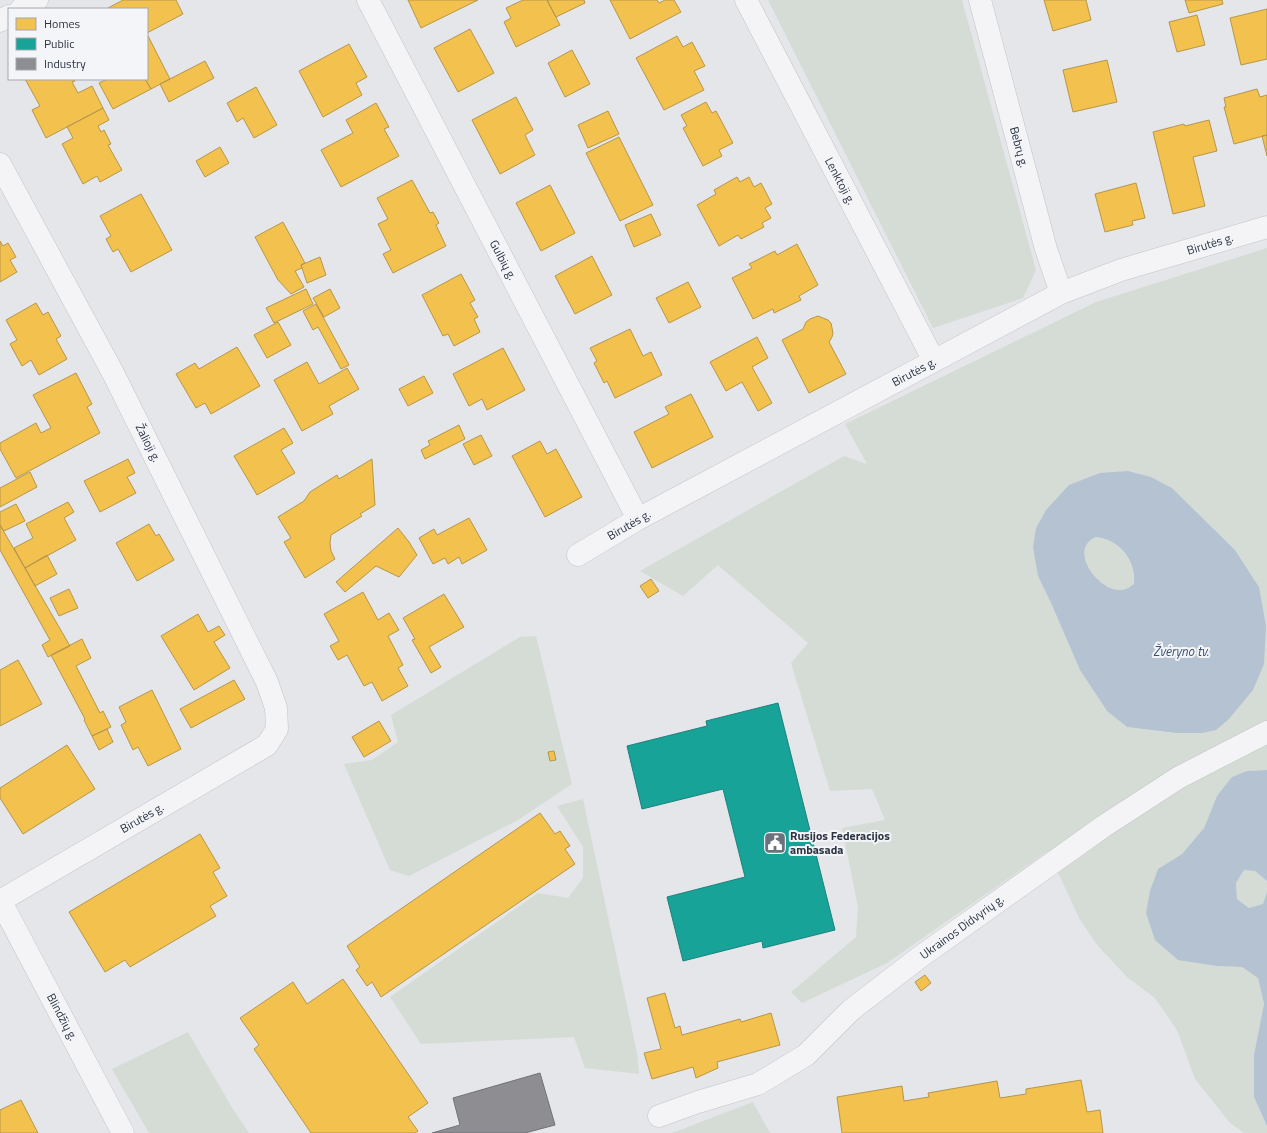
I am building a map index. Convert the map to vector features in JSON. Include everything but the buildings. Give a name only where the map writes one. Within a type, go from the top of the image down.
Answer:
[{"type":"street","points":[[23,8],[37,0]]},
{"type":"street","name":"Gulbių g.","points":[[368,0],[638,519]]},
{"type":"street","name":"Lenktoji g.","points":[[746,0],[934,362]]},
{"type":"street","name":"Bebrų g.","points":[[980,0],[1046,249],[1061,293]]},
{"type":"street","name":"Žalioji g.","points":[[0,164],[113,373],[267,682],[276,708],[277,729]]},
{"type":"street","name":"Birutės g.","points":[[578,555],[638,519],[1061,293],[1121,270],[1267,227]]},
{"type":"street","name":"Birutės g.","points":[[0,901],[267,745],[277,729]]},
{"type":"street","name":"Ukrainos Didvyrių g.","points":[[659,1116],[698,1102],[758,1084],[806,1055],[851,1010],[920,957],[1104,826],[1178,778],[1254,737],[1267,732]]},
{"type":"street","name":"Blindžių g.","points":[[0,901],[123,1133]]},
{"type":"shaded area","points":[[768,0],[962,0],[1036,270],[1023,298],[933,328]]},
{"type":"shaded area","points":[[1267,248],[1267,770],[1247,771],[1217,796],[1204,828],[1182,854],[1158,869],[1217,966],[1242,967],[1258,978],[1264,1004],[1254,1055],[1254,1097],[1267,1126],[1267,1133],[1244,1133],[1230,1123],[1195,1079],[1177,1030],[1155,998],[1127,977],[1098,946],[1080,920],[1048,851],[887,963],[802,1003],[791,992],[856,937],[858,907],[842,828],[885,820],[872,789],[830,791],[791,663],[808,643],[718,565],[683,596],[640,571],[844,456],[867,464],[845,424],[1096,302]],"holes":[[[1151,477],[1172,488],[1235,550],[1259,587],[1202,733],[1176,733],[1127,727],[1107,711],[1080,670],[1038,576]]]},
{"type":"shaded area","points":[[1096,537],[1112,542],[1119,547],[1129,559],[1134,575],[1134,584],[1128,589],[1118,590],[1108,586],[1098,580],[1091,571],[1086,562],[1084,552],[1087,543]]},
{"type":"shaded area","points":[[536,636],[572,784],[518,820],[409,876],[390,870],[344,764],[372,760],[398,742],[391,715],[520,637]]},
{"type":"shaded area","points":[[583,799],[637,1053],[639,1074],[585,1068],[574,1037],[421,1044],[390,997],[538,893],[568,898],[583,878],[583,847],[557,806]]},
{"type":"shaded area","points":[[1244,870],[1255,871],[1267,881],[1267,892],[1263,904],[1249,908],[1237,899],[1236,883]]},
{"type":"shaded area","points":[[188,1032],[234,1111],[249,1133],[149,1133],[112,1069]]},
{"type":"shaded area","points":[[753,1102],[770,1133],[672,1133]]},
{"type":"water","name":"Žvėryno tv.","points":[[1128,471],[1151,477],[1172,488],[1235,550],[1259,587],[1266,626],[1264,664],[1253,690],[1228,720],[1216,730],[1202,733],[1176,733],[1127,727],[1107,711],[1080,670],[1038,576],[1033,547],[1036,528],[1046,510],[1069,485],[1100,473]],"holes":[[[1096,537],[1105,539],[1119,547],[1129,559],[1134,575],[1134,584],[1127,589],[1117,590],[1107,586],[1098,580],[1086,562],[1084,552],[1087,543]]]},
{"type":"water","points":[[1267,770],[1267,881],[1255,871],[1244,870],[1236,883],[1237,899],[1249,908],[1263,904],[1267,892],[1267,1126],[1254,1097],[1254,1055],[1264,1004],[1258,978],[1242,967],[1217,966],[1178,960],[1155,940],[1146,913],[1150,891],[1158,869],[1182,854],[1204,828],[1217,796],[1232,777],[1247,771]]},
{"type":"place","name":"Rusijos Federacijos ambasada","points":[[775,843]]}]
